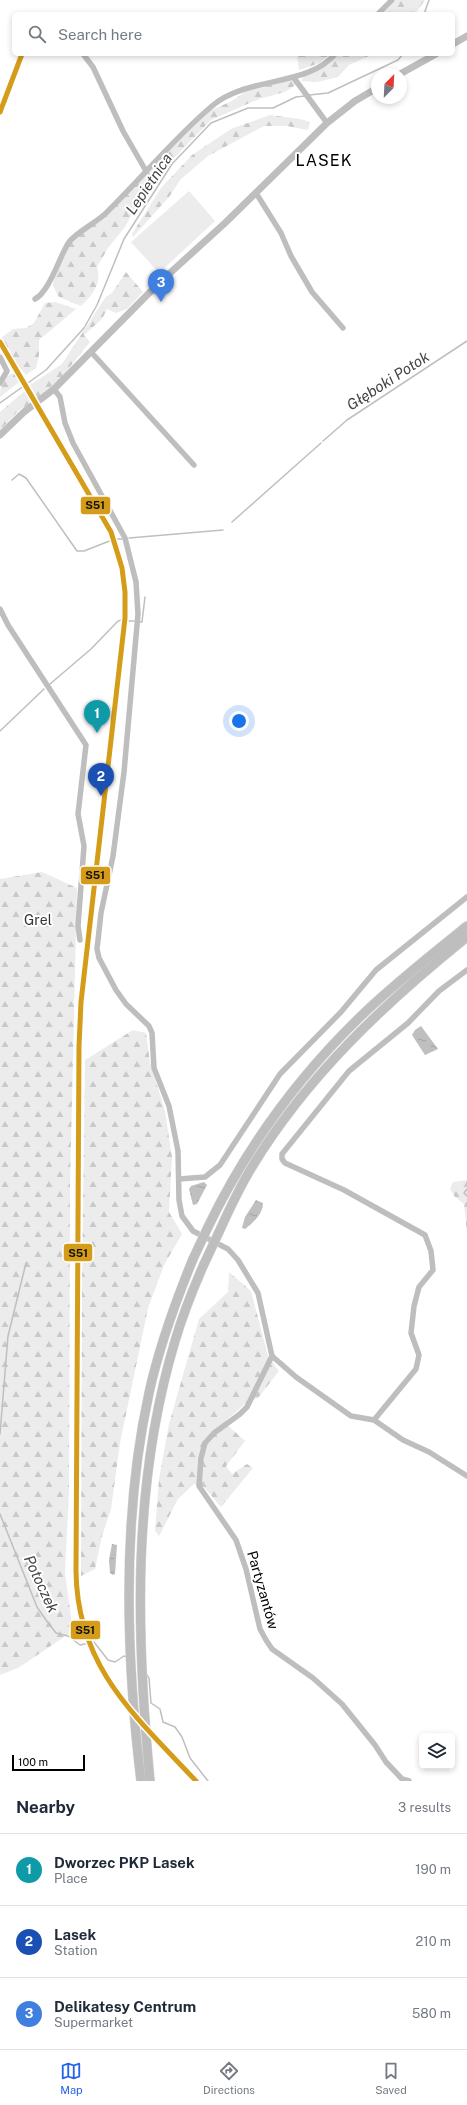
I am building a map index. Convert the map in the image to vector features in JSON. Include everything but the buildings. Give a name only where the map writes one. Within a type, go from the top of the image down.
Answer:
[{"type":"main road","points":[[141,1781],[137,1746],[130,1610],[133,1500],[138,1452],[146,1408],[166,1327],[193,1259],[208,1227],[251,1148],[289,1097],[334,1044],[393,986],[467,926]]},
{"type":"main road","points":[[150,1781],[142,1696],[140,1625],[142,1522],[153,1438],[163,1387],[175,1340],[204,1264],[219,1232],[258,1157],[278,1127],[328,1064],[367,1024],[427,969],[467,937]]},
{"type":"street","points":[[380,12],[392,0]]},
{"type":"street","points":[[455,43],[467,36]]},
{"type":"street","points":[[85,56],[93,67],[123,131],[146,172]]},
{"type":"street","points":[[35,299],[45,290],[70,241],[104,215],[176,139],[221,99],[246,87],[294,78],[329,61],[333,56]]},
{"type":"street","points":[[407,70],[432,56]]},
{"type":"street","points":[[294,78],[327,123]]},
{"type":"street","points":[[0,435],[24,412],[54,389],[159,283],[256,193],[327,123],[355,101],[371,92]]},
{"type":"street","points":[[256,193],[281,233],[291,256],[312,292],[343,328]]},
{"type":"street","points":[[91,352],[194,464]]},
{"type":"street","points":[[0,357],[7,370],[0,383]]},
{"type":"street","points":[[54,389],[60,397],[65,422],[75,447],[125,538],[136,582],[138,614],[124,772],[113,856],[101,913],[97,949],[99,958],[116,990],[126,1004],[151,1029],[154,1068],[169,1106],[178,1151],[180,1178],[179,1206],[184,1220],[193,1231],[232,1252],[255,1286],[272,1356],[296,1377],[351,1416],[374,1420],[403,1440],[429,1452],[467,1476]]},
{"type":"street","points":[[0,609],[2,619],[86,745],[78,814],[84,846],[78,926],[80,940]]},
{"type":"street","points":[[180,1178],[205,1177],[220,1165],[280,1074],[341,1012],[376,970],[467,897]]},
{"type":"street","points":[[374,1420],[416,1369],[419,1355],[411,1333],[414,1306],[419,1287],[433,1270],[431,1251],[425,1235],[410,1224],[285,1162],[282,1159],[282,1154],[349,1070],[408,1023],[439,991],[467,970]]},
{"type":"street","name":"Partyzantów","points":[[272,1356],[247,1406],[240,1414],[214,1433],[205,1444],[201,1458],[199,1486],[236,1540],[246,1569],[260,1629],[266,1640],[272,1648],[313,1678],[342,1704],[386,1762],[402,1779],[409,1781]]},
{"type":"green space","points":[[396,0],[425,0],[416,12],[385,12]]},
{"type":"green space","points":[[297,56],[328,56],[320,63],[299,70]]},
{"type":"green space","points":[[336,56],[369,56],[349,65],[338,77],[317,82],[301,81],[304,75],[329,63]]},
{"type":"green space","points":[[292,80],[297,84],[285,92],[259,99],[211,120],[169,163],[133,212],[125,227],[108,248],[97,267],[97,283],[89,298],[81,306],[59,297],[53,286],[54,277],[71,242],[105,216],[176,142],[211,110],[230,102],[248,90]]},
{"type":"green space","points":[[270,115],[300,119],[310,122],[308,130],[287,126],[264,126],[208,156],[181,179],[169,197],[133,237],[132,234],[161,188],[192,155],[231,129]]},
{"type":"green space","points":[[189,191],[215,221],[159,273],[131,242]]},
{"type":"green space","points":[[126,272],[143,292],[127,309],[116,313],[107,309],[102,319],[84,335],[90,342],[60,379],[38,398],[30,385],[62,364],[105,298],[112,293]]},
{"type":"green space","points":[[55,302],[76,309],[39,340],[39,356],[36,368],[26,375],[9,354],[1,338],[13,329],[26,328],[34,323],[45,303]]},
{"type":"green space","points":[[14,373],[19,382],[0,397],[2,382],[7,376]]},
{"type":"green space","points":[[26,390],[33,402],[19,410],[0,430],[0,412]]},
{"type":"green space","name":"Grel","points":[[42,872],[77,888],[70,1185],[69,1492],[65,1573],[73,1631],[18,1668],[0,1675],[0,879]]},
{"type":"green space","points":[[133,1030],[146,1033],[150,1062],[165,1111],[172,1157],[169,1212],[182,1234],[164,1265],[148,1308],[120,1443],[111,1509],[102,1536],[95,1569],[81,1576],[82,1288],[85,1060]]},
{"type":"green space","points":[[467,1180],[467,1234],[464,1204],[455,1197],[450,1189],[453,1182]]},
{"type":"green space","points":[[229,1272],[251,1291],[268,1356],[279,1371],[258,1398],[246,1403],[224,1422],[245,1441],[226,1466],[232,1474],[247,1464],[253,1468],[221,1507],[204,1487],[194,1484],[178,1499],[159,1536],[155,1531],[159,1479],[169,1424],[199,1319],[228,1292]]},
{"type":"water","points":[[421,1026],[438,1049],[425,1055],[412,1035],[415,1030]]},
{"type":"water","points":[[204,1182],[207,1185],[197,1204],[193,1205],[189,1189],[191,1186]]},
{"type":"water","points":[[256,1200],[263,1203],[261,1211],[251,1224],[245,1229],[242,1228],[245,1217]]},
{"type":"water","points":[[112,1544],[117,1545],[115,1574],[113,1575],[110,1573],[109,1560]]},
{"type":"waterway","name":"Lepietnica","points":[[425,12],[429,0]]},
{"type":"waterway","name":"Lepietnica","points":[[309,95],[328,93],[398,60],[401,56]]},
{"type":"waterway","name":"Lepietnica","points":[[0,403],[46,370],[84,328],[97,305],[124,239],[172,164],[211,123],[248,108],[273,108],[296,97],[305,96]]},
{"type":"waterway","name":"Głęboki Potok","points":[[323,441],[347,420],[467,341]]},
{"type":"waterway","name":"Głęboki Potok","points":[[232,522],[321,443]]},
{"type":"waterway","name":"Głęboki Potok","points":[[12,480],[19,474],[26,478],[77,551],[84,551],[112,540]]},
{"type":"waterway","name":"Głęboki Potok","points":[[129,538],[223,530]]},
{"type":"waterway","name":"Głęboki Potok","points":[[117,539],[122,539]]},
{"type":"waterway","points":[[140,622],[142,622],[145,597]]},
{"type":"waterway","points":[[50,684],[91,649],[118,621],[122,620]]},
{"type":"waterway","points":[[127,621],[134,621]]},
{"type":"waterway","points":[[0,731],[44,689]]},
{"type":"waterway","points":[[467,1189],[464,1193],[467,1196]]},
{"type":"waterway","name":"Potoczek","points":[[0,1434],[8,1336],[26,1263]]},
{"type":"waterway","name":"Potoczek","points":[[0,1514],[37,1607],[56,1633],[68,1636],[80,1645],[94,1642],[108,1660],[115,1662],[124,1656],[127,1657]]},
{"type":"waterway","name":"Potoczek","points":[[146,1674],[149,1678],[151,1703],[160,1709],[163,1722],[175,1727],[182,1737],[190,1758],[208,1781]]},
{"type":"transit line","name":"S51","points":[[0,112],[21,56]]},
{"type":"transit line","name":"S51","points":[[0,342],[111,532],[122,568],[125,592],[125,618],[81,1002],[79,1046],[76,1571],[79,1605],[87,1635],[98,1662],[114,1688],[131,1711],[196,1781]]},
{"type":"place","name":"Delikatesy Centrum","points":[[161,302]]},
{"type":"place","name":"Dworzec PKP Lasek","points":[[97,733]]},
{"type":"place","name":"Lasek","points":[[101,796]]},
{"type":"district","name":"LASEK","points":[[324,160]]}]
